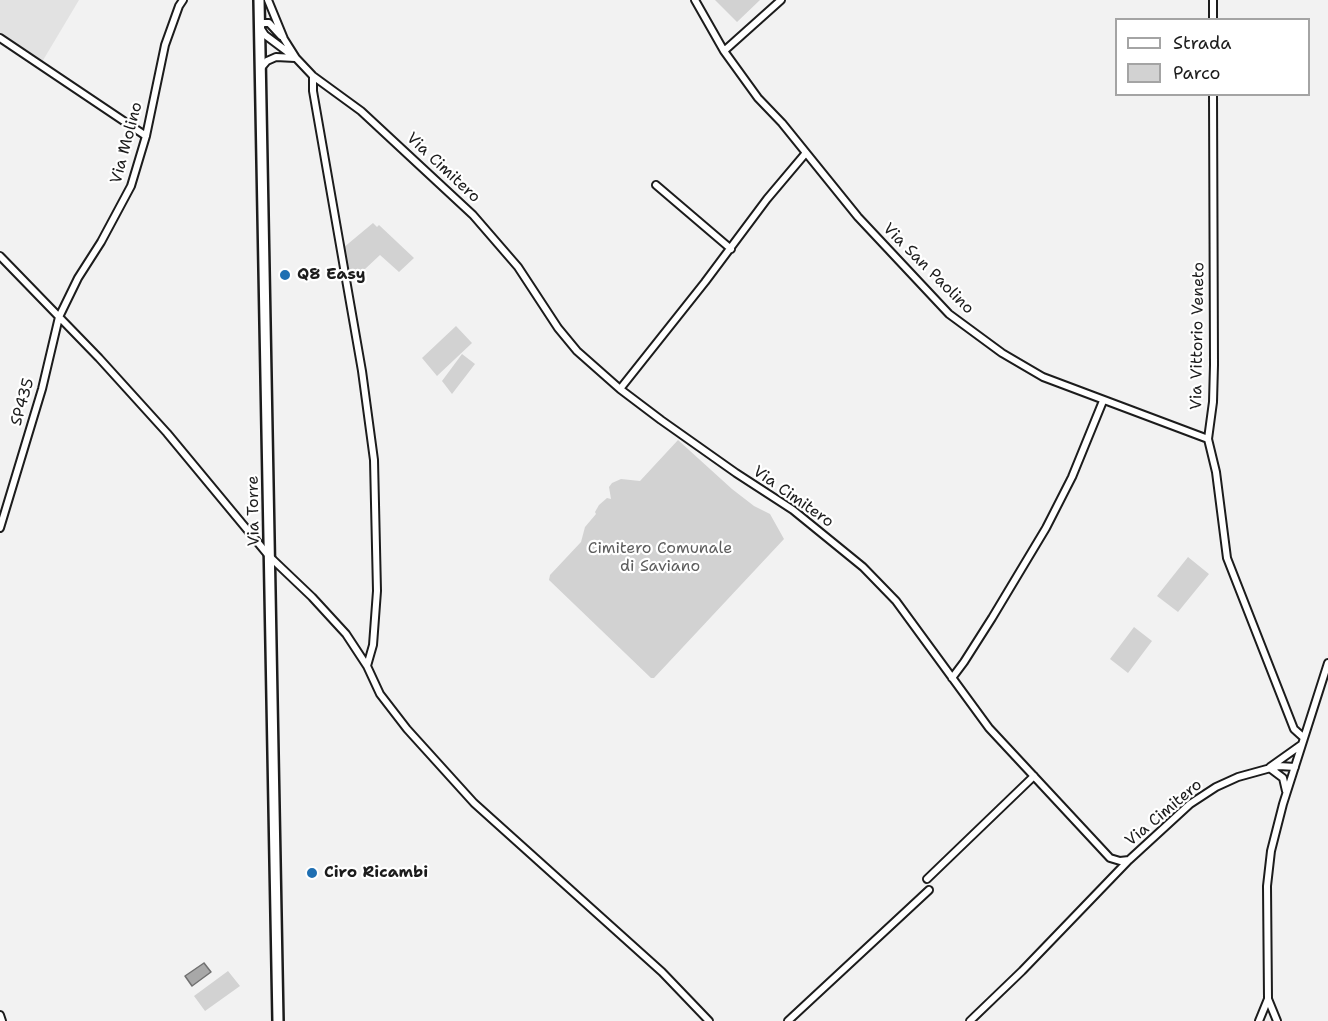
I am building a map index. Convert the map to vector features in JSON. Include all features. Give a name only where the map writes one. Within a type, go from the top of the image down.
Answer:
[{"type":"main road","name":"Via Torre","points":[[259,0],[278,1021]]},
{"type":"street","name":"Via Molino","points":[[59,317],[78,278],[101,242],[131,186],[146,136],[165,45],[178,6],[183,0]]},
{"type":"street","name":"Via Cimitero","points":[[268,0],[284,39],[296,58]]},
{"type":"street","name":"Via San Paolino","points":[[695,0],[724,51],[758,98],[858,217],[949,314],[1002,353],[1043,377],[1208,439]]},
{"type":"street","points":[[724,51],[781,0]]},
{"type":"street","points":[[1213,0],[1213,18]]},
{"type":"street","name":"Via Cimitero","points":[[284,39],[269,23],[259,26],[265,35],[296,58],[314,76],[361,111],[473,215],[518,267],[558,328],[577,351],[620,389],[704,451],[793,510],[863,567],[896,601],[989,728],[1110,858],[1120,861],[1129,860],[1200,797],[1216,787],[1238,777],[1267,769],[1279,766],[1295,767]]},
{"type":"street","points":[[0,38],[146,136]]},
{"type":"street","points":[[261,69],[267,61],[276,57],[296,58]]},
{"type":"street","points":[[314,76],[313,91],[362,371],[374,460],[377,591],[373,645],[368,666]]},
{"type":"street","name":"Via Vittorio Veneto","points":[[1213,96],[1214,365],[1213,402],[1208,439],[1216,472],[1227,558],[1294,729],[1303,742]]},
{"type":"street","points":[[620,389],[805,154]]},
{"type":"street","points":[[656,184],[731,249]]},
{"type":"street","points":[[0,256],[167,433],[269,556],[346,634],[368,666],[380,694],[407,729],[474,803],[662,972],[709,1021]]},
{"type":"street","name":"SP435","points":[[0,528],[42,389],[59,317]]},
{"type":"street","points":[[951,678],[993,618],[1046,528],[1072,477],[1103,400]]},
{"type":"street","points":[[1277,1021],[1268,999],[1267,886],[1271,851],[1286,795],[1328,663]]},
{"type":"street","name":"Via Cimitero","points":[[1267,769],[1303,742]]},
{"type":"street","points":[[1267,769],[1275,770],[1283,778],[1286,795]]},
{"type":"street","points":[[927,879],[1034,776]]},
{"type":"street","points":[[970,1021],[1022,971],[1129,860]]},
{"type":"street","points":[[788,1021],[929,890]]},
{"type":"street","points":[[1259,1021],[1268,999]]},
{"type":"street","points":[[0,1015],[2,1021]]},
{"type":"shaded area","points":[[0,0],[79,0],[42,62],[0,34]]},
{"type":"shaded area","points":[[204,963],[211,972],[192,986],[185,976]]},
{"type":"green space","points":[[715,0],[760,0],[737,22]]},
{"type":"green space","points":[[373,223],[377,227],[379,225],[414,258],[399,272],[380,255],[349,284],[343,248]]},
{"type":"green space","points":[[456,326],[472,343],[437,376],[422,358]]},
{"type":"green space","points":[[462,354],[475,364],[452,394],[442,381]]},
{"type":"green space","name":"Cimitero Comunale di Saviano","points":[[678,440],[732,489],[754,506],[770,514],[784,539],[654,678],[651,678],[549,580],[550,575],[581,542],[585,527],[596,514],[599,505],[607,498],[611,499],[609,487],[612,483],[621,479],[640,481]]},
{"type":"green space","points":[[1188,557],[1209,574],[1178,612],[1157,596]]},
{"type":"green space","points":[[1134,627],[1152,641],[1128,673],[1110,659]]},
{"type":"green space","points":[[228,971],[240,986],[205,1011],[194,996]]},
{"type":"place","name":"Q8 Easy","points":[[285,275]]},
{"type":"place","name":"Ciro Ricambi","points":[[312,873]]}]
